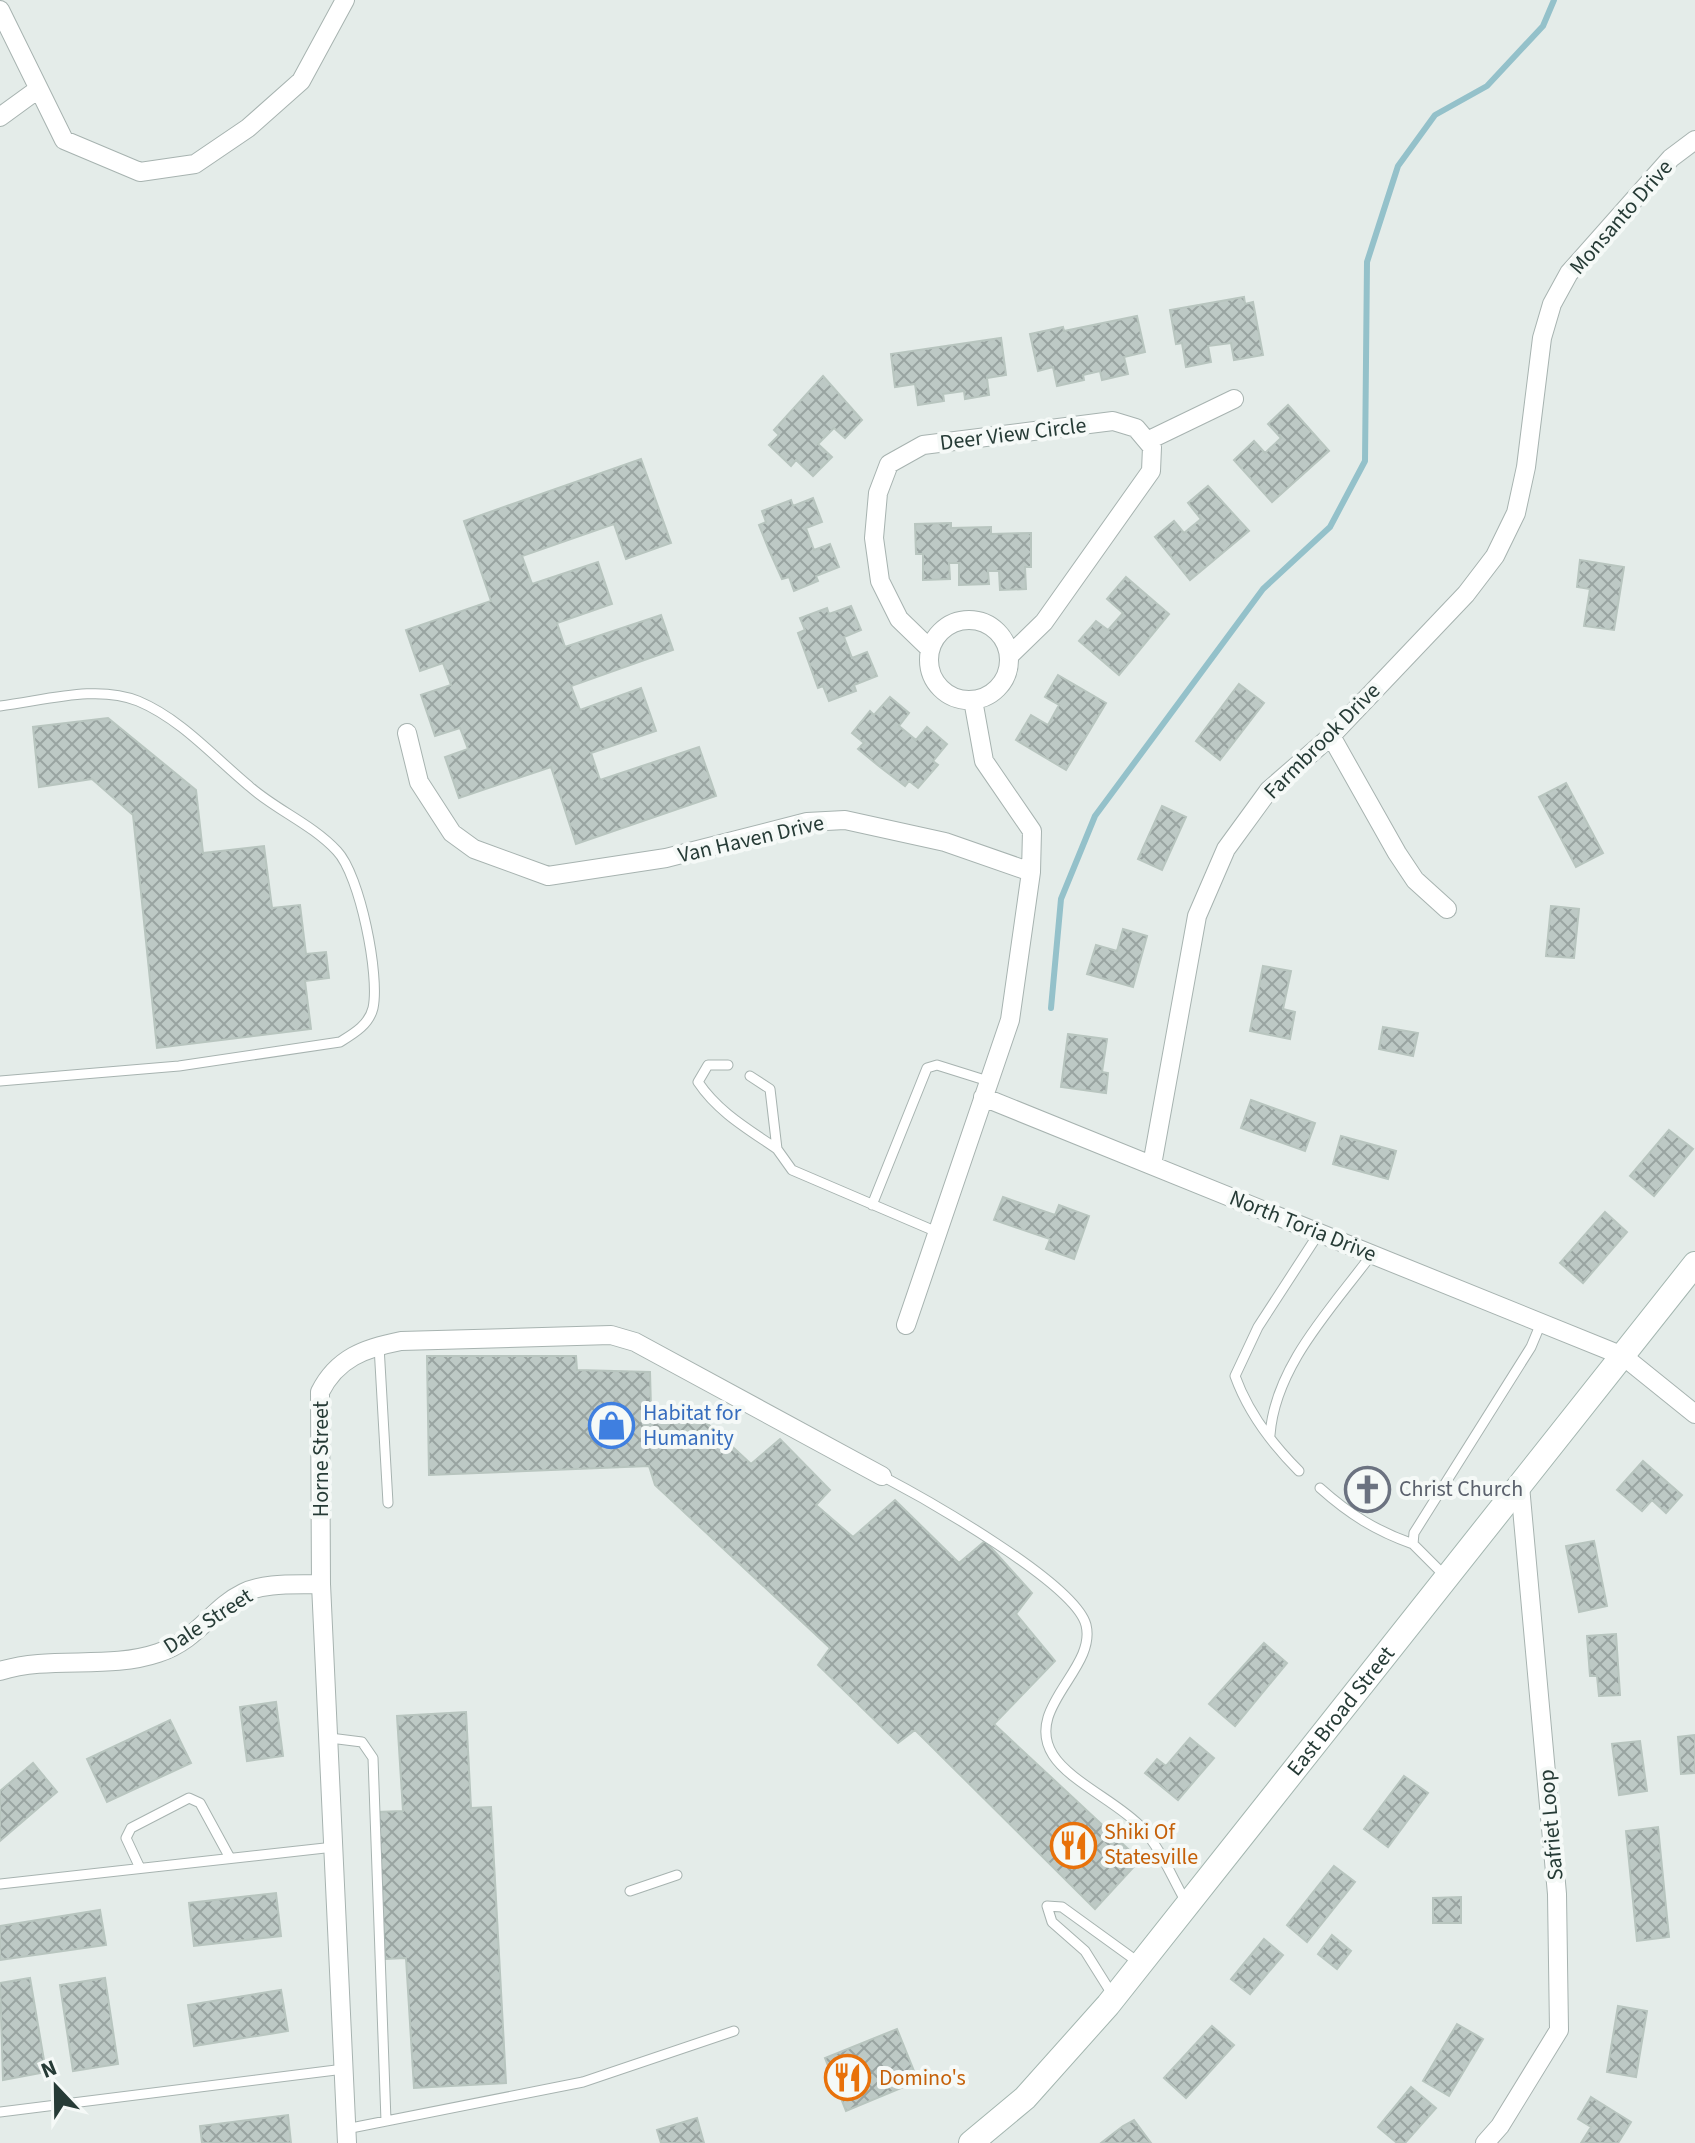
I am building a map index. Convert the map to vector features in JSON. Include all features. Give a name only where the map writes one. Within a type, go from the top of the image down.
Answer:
[{"type":"main road","name":"East Broad Street","points":[[971,2143],[1025,2098],[1114,1997],[1695,1264]]},
{"type":"street","points":[[0,10],[64,140],[140,172],[195,164],[248,128],[301,81],[345,0]]},
{"type":"street","points":[[0,117],[37,90]]},
{"type":"street","name":"Monsanto Drive","points":[[1535,394],[1545,327],[1552,304],[1569,273],[1671,158],[1695,140]]},
{"type":"street","name":"Farmbrook Drive","points":[[1152,1165],[1197,916],[1226,849],[1269,790],[1331,736],[1466,594],[1495,556],[1516,513],[1526,467],[1535,394]]},
{"type":"street","points":[[1009,656],[1044,622],[1151,471],[1152,447],[1147,441],[1234,399]]},
{"type":"street","name":"Deer View Circle","points":[[930,649],[899,619],[880,581],[874,538],[878,493],[889,464],[923,445],[1113,421],[1136,428],[1147,441]]},
{"type":"street","points":[[965,620],[980,621],[994,629],[1004,641],[1009,656],[1008,672],[1000,686],[988,696],[973,700],[957,699],[943,692],[933,680],[928,664],[930,649],[937,635],[949,625],[965,620]]},
{"type":"street","points":[[906,1325],[1010,1020],[1031,872],[1032,831],[984,761],[973,700]]},
{"type":"street","name":"Van Haven Drive","points":[[407,733],[419,782],[452,833],[474,849],[548,876],[666,858],[807,822],[845,820],[945,842],[1031,872]]},
{"type":"street","points":[[1331,736],[1415,880],[1447,909]]},
{"type":"street","name":"North Toria Drive","points":[[985,1089],[1152,1165],[1623,1356],[1695,1414]]},
{"type":"street","name":"Horne Street","points":[[347,2136],[321,1584],[320,1392],[329,1373],[344,1360],[401,1341],[611,1335],[635,1342],[882,1476]]},
{"type":"street","name":"Safriet Loop","points":[[1485,2143],[1500,2126],[1559,2030],[1557,1894],[1520,1486]]},
{"type":"street","name":"Dale Street","points":[[0,1671],[23,1665],[134,1658],[159,1653],[187,1639],[244,1592],[321,1584]]},
{"type":"lane","points":[[0,706],[108,693],[138,701],[209,748],[250,788],[307,825],[339,852],[357,887],[369,936],[373,1008],[362,1028],[340,1042],[179,1066],[0,1081]]},
{"type":"lane","points":[[728,1065],[708,1065],[698,1082],[710,1100],[728,1116],[777,1149],[792,1170],[937,1232]]},
{"type":"lane","points":[[872,1205],[927,1068],[937,1065],[985,1089]]},
{"type":"lane","points":[[750,1076],[770,1089],[777,1149]]},
{"type":"lane","points":[[1299,1471],[1276,1448],[1241,1393],[1235,1376],[1258,1327],[1319,1233]]},
{"type":"lane","points":[[1270,1435],[1272,1406],[1307,1340],[1372,1254]]},
{"type":"lane","points":[[1413,1544],[1419,1520],[1531,1347],[1541,1323]]},
{"type":"lane","points":[[379,1346],[388,1503]]},
{"type":"lane","points":[[882,1476],[947,1510],[1071,1599],[1086,1622],[1088,1641],[1051,1707],[1046,1737],[1053,1755],[1142,1827],[1188,1905]]},
{"type":"lane","points":[[1320,1488],[1350,1515],[1381,1533],[1413,1544],[1447,1577]]},
{"type":"lane","points":[[330,1738],[362,1742],[373,1758],[386,2121]]},
{"type":"lane","points":[[140,1868],[126,1838],[131,1828],[189,1798],[200,1803],[230,1858]]},
{"type":"lane","points":[[0,1884],[334,1847]]},
{"type":"lane","points":[[630,1891],[677,1875]]},
{"type":"lane","points":[[1114,1997],[1085,1951],[1052,1922],[1047,1906],[1062,1907],[1141,1964]]},
{"type":"lane","points":[[347,2136],[386,2121],[583,2082],[734,2031]]},
{"type":"lane","points":[[0,2112],[344,2069]]},
{"type":"building","points":[[1244,297],[1245,304],[1253,302],[1263,355],[1234,360],[1231,343],[1208,346],[1211,362],[1186,367],[1182,343],[1176,344],[1170,310]]},
{"type":"building","points":[[1137,316],[1145,352],[1124,357],[1128,374],[1102,380],[1100,371],[1083,375],[1084,380],[1057,386],[1053,367],[1038,371],[1030,334],[1063,327],[1064,331]]},
{"type":"building","points":[[1001,338],[1006,375],[987,378],[989,395],[965,399],[964,391],[943,394],[944,401],[918,405],[915,384],[895,387],[891,354]]},
{"type":"building","points":[[823,376],[862,420],[845,438],[834,428],[818,444],[832,457],[813,476],[796,460],[791,466],[769,445],[779,435],[774,430]]},
{"type":"building","points":[[1288,405],[1329,451],[1272,502],[1234,460],[1254,441],[1265,453],[1281,438],[1268,424]]},
{"type":"building","points":[[641,459],[671,543],[626,559],[614,524],[522,556],[532,584],[598,562],[612,604],[557,623],[565,647],[661,615],[673,650],[571,686],[580,710],[641,688],[656,731],[591,753],[600,780],[699,747],[716,796],[576,844],[551,767],[459,798],[445,757],[468,749],[460,728],[435,736],[421,695],[451,685],[443,663],[420,671],[406,630],[491,601],[464,521]]},
{"type":"building","points":[[1208,486],[1249,531],[1190,580],[1155,537],[1174,521],[1184,533],[1201,519],[1188,503]]},
{"type":"building","points":[[813,498],[822,522],[806,528],[814,550],[830,544],[839,567],[816,576],[818,581],[794,591],[789,577],[782,579],[759,525],[766,522],[762,511],[791,500],[793,506]]},
{"type":"building","points":[[951,523],[951,528],[991,527],[991,534],[1031,533],[1031,567],[1025,567],[1026,589],[1000,590],[999,571],[988,571],[989,584],[959,585],[959,563],[949,563],[950,579],[923,580],[923,554],[916,554],[915,524]]},
{"type":"building","points":[[1580,560],[1624,567],[1614,630],[1584,626],[1590,589],[1577,587]]},
{"type":"building","points":[[1126,577],[1169,614],[1119,675],[1079,641],[1096,621],[1108,630],[1123,613],[1107,599]]},
{"type":"building","points":[[851,606],[861,630],[844,637],[852,658],[867,652],[877,676],[854,685],[856,691],[829,701],[823,686],[818,688],[798,633],[805,630],[800,618],[827,608],[829,614]]},
{"type":"building","points":[[1058,675],[1106,703],[1066,770],[1016,740],[1031,715],[1048,725],[1059,705],[1045,697]]},
{"type":"building","points":[[1239,684],[1264,703],[1220,760],[1196,741]]},
{"type":"building","points":[[890,697],[909,713],[899,726],[916,740],[927,727],[947,744],[933,761],[938,765],[918,788],[909,781],[905,786],[858,749],[864,743],[852,733],[870,711],[874,715]]},
{"type":"building","points":[[108,718],[196,790],[203,853],[264,846],[272,908],[300,905],[306,954],[326,952],[329,978],[305,981],[311,1029],[157,1048],[133,815],[92,779],[39,787],[33,727]]},
{"type":"building","points":[[1566,783],[1603,853],[1576,867],[1539,797]]},
{"type":"building","points":[[1162,806],[1186,817],[1162,870],[1138,859]]},
{"type":"building","points":[[1551,906],[1579,909],[1574,958],[1546,956]]},
{"type":"building","points":[[1123,929],[1147,936],[1133,987],[1087,974],[1096,945],[1117,951]]},
{"type":"building","points":[[1263,966],[1291,971],[1283,1009],[1295,1012],[1290,1039],[1250,1031]]},
{"type":"building","points":[[1383,1027],[1418,1033],[1413,1056],[1379,1049]]},
{"type":"building","points":[[1068,1034],[1107,1039],[1102,1072],[1108,1073],[1106,1093],[1061,1087]]},
{"type":"building","points":[[1251,1100],[1315,1123],[1305,1151],[1241,1128]]},
{"type":"building","points":[[1669,1130],[1693,1149],[1654,1196],[1630,1176]]},
{"type":"building","points":[[1341,1136],[1396,1151],[1388,1179],[1333,1164]]},
{"type":"building","points":[[1003,1197],[1055,1215],[1059,1205],[1089,1216],[1074,1259],[1046,1249],[1050,1239],[994,1220]]},
{"type":"building","points":[[1605,1212],[1627,1232],[1583,1283],[1560,1263]]},
{"type":"building","points":[[427,1356],[576,1356],[577,1370],[650,1372],[651,1409],[694,1411],[751,1464],[780,1439],[830,1490],[816,1505],[853,1537],[895,1500],[959,1563],[985,1541],[1032,1593],[1016,1614],[1055,1661],[994,1724],[1140,1860],[1095,1909],[915,1730],[898,1743],[818,1665],[830,1648],[655,1485],[649,1466],[429,1475]]},
{"type":"building","points":[[1643,1461],[1682,1495],[1666,1513],[1652,1500],[1642,1511],[1617,1490]]},
{"type":"building","points":[[1594,1541],[1607,1606],[1579,1612],[1566,1546]]},
{"type":"building","points":[[1616,1634],[1620,1695],[1599,1696],[1597,1676],[1590,1676],[1587,1636]]},
{"type":"building","points":[[1264,1643],[1287,1663],[1235,1726],[1209,1704]]},
{"type":"building","points":[[276,1702],[283,1756],[247,1761],[240,1707]]},
{"type":"building","points":[[466,1712],[471,1808],[491,1807],[506,2083],[414,2088],[406,1958],[385,1959],[377,1812],[403,1811],[397,1716]]},
{"type":"building","points":[[170,1720],[191,1763],[107,1802],[87,1759]]},
{"type":"building","points":[[1695,1735],[1695,1773],[1681,1774],[1678,1737]]},
{"type":"building","points":[[1190,1738],[1214,1758],[1178,1800],[1145,1773],[1157,1759],[1166,1766]]},
{"type":"building","points":[[1640,1741],[1647,1791],[1619,1795],[1612,1744]]},
{"type":"building","points":[[33,1763],[57,1792],[0,1841],[0,1791]]},
{"type":"building","points":[[1404,1776],[1428,1793],[1388,1847],[1364,1829]]},
{"type":"building","points":[[1658,1827],[1669,1937],[1637,1941],[1626,1831]]},
{"type":"building","points":[[1334,1866],[1355,1882],[1307,1942],[1287,1925]]},
{"type":"building","points":[[276,1893],[281,1936],[194,1946],[189,1903]]},
{"type":"building","points":[[1461,1897],[1461,1923],[1433,1923],[1433,1898]]},
{"type":"building","points":[[100,1910],[106,1945],[0,1960],[0,1926]]},
{"type":"building","points":[[1332,1935],[1351,1951],[1337,1969],[1318,1954]]},
{"type":"building","points":[[1264,1939],[1283,1955],[1250,1994],[1231,1979]]},
{"type":"building","points":[[30,1978],[46,2072],[3,2080],[0,1983]]},
{"type":"building","points":[[105,1978],[118,2064],[73,2071],[60,1985]]},
{"type":"building","points":[[281,1990],[288,2031],[194,2046],[188,2005]]},
{"type":"building","points":[[1618,2006],[1647,2011],[1636,2077],[1607,2072]]},
{"type":"building","points":[[1457,2024],[1483,2039],[1449,2096],[1423,2081]]},
{"type":"building","points":[[1212,2026],[1234,2045],[1186,2098],[1164,2078]]},
{"type":"building","points":[[897,2029],[918,2081],[846,2111],[825,2058]]},
{"type":"building","points":[[1411,2087],[1436,2108],[1405,2143],[1397,2143],[1378,2127]]},
{"type":"building","points":[[1591,2097],[1631,2122],[1618,2143],[1581,2143],[1591,2127],[1578,2119]]},
{"type":"building","points":[[288,2115],[291,2143],[202,2143],[200,2126]]},
{"type":"building","points":[[697,2118],[704,2143],[661,2143],[657,2130]]},
{"type":"building","points":[[1134,2120],[1151,2143],[1101,2143],[1123,2126]]},
{"type":"waterway","points":[[1051,1008],[1061,899],[1095,816],[1263,589],[1330,527],[1365,461],[1367,262],[1398,166],[1435,115],[1487,86],[1543,26],[1554,0]]},
{"type":"place","name":"Habitat for Humanity","points":[[612,1426]]},
{"type":"place","name":"Christ Church","points":[[1368,1489]]},
{"type":"place","name":"Shiki Of Statesville","points":[[1073,1845]]},
{"type":"place","name":"Domino's","points":[[848,2078]]}]
